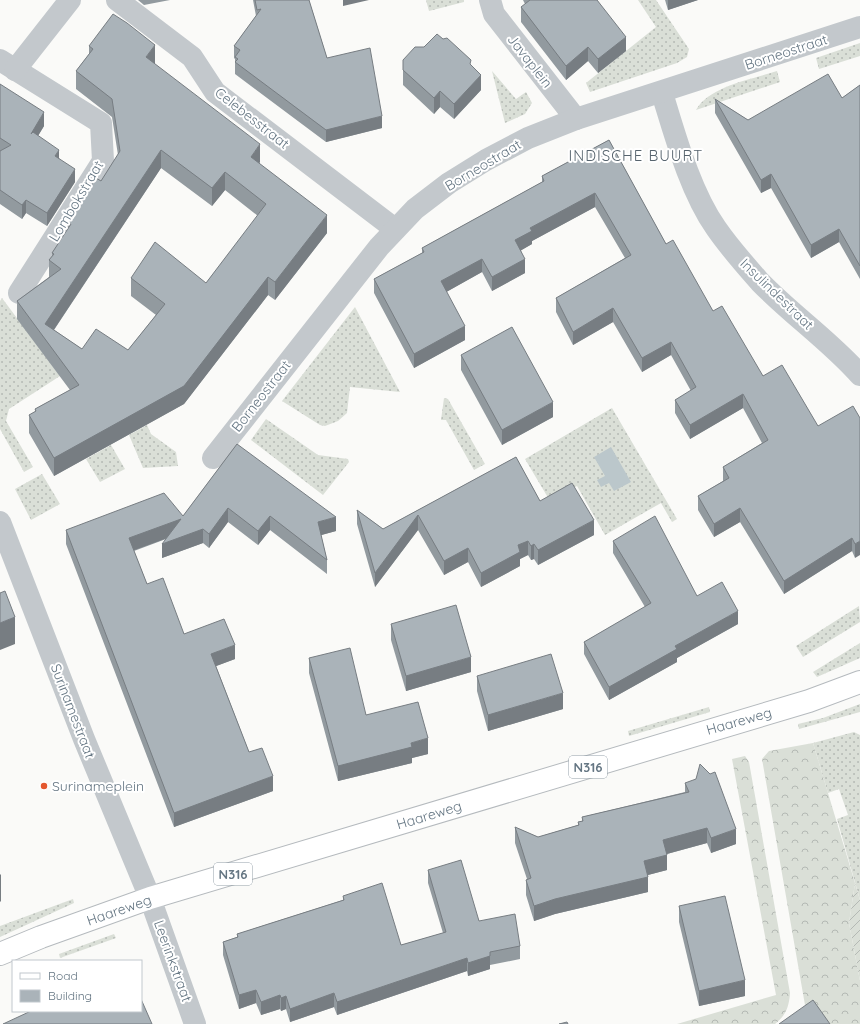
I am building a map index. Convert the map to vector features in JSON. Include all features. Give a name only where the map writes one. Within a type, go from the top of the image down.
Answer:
[{"type":"main road","name":"Haareweg","points":[[0,954],[41,937],[150,898],[809,701],[860,682]]},
{"type":"street","points":[[7,65],[70,0]]},
{"type":"street","name":"Celebesstraat","points":[[117,0],[192,57],[215,92],[395,229]]},
{"type":"street","name":"Javaplein","points":[[490,0],[494,14],[576,120]]},
{"type":"street","name":"Borneostraat","points":[[213,458],[348,285],[395,229],[415,210],[449,183],[486,160],[528,138],[576,120],[860,27]]},
{"type":"street","name":"Lombokstraat","points":[[7,65],[101,123],[103,160],[19,292]]},
{"type":"street","name":"Insulindestraat","points":[[662,92],[677,142],[699,197],[716,228],[738,257],[762,283],[825,340],[860,375]]},
{"type":"street","name":"Surinamestraat","points":[[2,532],[84,739],[150,898]]},
{"type":"street","name":"Leerinkstraat","points":[[150,898],[195,1024]]},
{"type":"green space","points":[[426,0],[464,0],[464,2],[429,11]]},
{"type":"green space","points":[[638,0],[656,0],[689,49],[687,57],[677,63],[590,92],[586,83],[656,27]]},
{"type":"green space","points":[[860,43],[860,56],[819,69],[816,58]]},
{"type":"green space","points":[[492,71],[516,99],[526,92],[532,103],[525,114],[505,123]]},
{"type":"green space","points":[[777,71],[780,82],[696,110],[702,102],[721,89],[732,84]]},
{"type":"green space","points":[[2,298],[60,376],[9,409],[6,421],[33,467],[24,472],[0,429],[0,301]]},
{"type":"green space","points":[[355,307],[400,392],[350,387],[347,413],[338,421],[325,426],[320,425],[282,401]]},
{"type":"green space","points":[[444,398],[448,399],[485,464],[474,470],[446,420],[441,420]]},
{"type":"green space","points":[[612,408],[677,519],[672,522],[661,503],[605,535],[577,486],[550,501],[525,459]]},
{"type":"green space","points":[[266,419],[318,455],[348,459],[349,462],[323,495],[251,440]]},
{"type":"green space","points":[[147,425],[151,434],[176,452],[178,466],[143,468],[129,435]]},
{"type":"green space","points":[[111,445],[125,469],[100,482],[86,459]]},
{"type":"green space","points":[[42,474],[60,504],[31,520],[15,489]]},
{"type":"green space","points":[[859,606],[860,622],[803,657],[796,646]]},
{"type":"green space","points":[[860,643],[860,658],[817,677],[813,672]]},
{"type":"green space","points":[[860,704],[860,712],[799,729],[798,724],[823,718]]},
{"type":"green space","points":[[709,707],[710,712],[629,736],[628,731]]},
{"type":"green space","points":[[854,732],[860,735],[860,900],[837,819],[848,815],[839,789],[828,793],[813,743]]},
{"type":"green space","points":[[813,743],[855,883],[849,923],[860,981],[860,1024],[805,1024],[801,1018],[805,1005],[762,759],[769,751]]},
{"type":"green space","points":[[745,756],[749,762],[790,993],[789,1002],[784,1014],[775,1024],[677,1024],[776,995],[732,759]]},
{"type":"green space","points":[[855,883],[860,900],[860,981],[849,923]]},
{"type":"green space","points":[[73,899],[74,903],[0,937],[0,926]]},
{"type":"green space","points":[[114,934],[116,938],[60,958],[59,954]]},
{"type":"shaded area","points":[[611,447],[631,482],[614,491],[609,483],[601,487],[597,480],[605,476],[594,457]]},
{"type":"building","points":[[255,0],[309,0],[327,58],[370,48],[382,116],[326,130],[235,62],[238,59],[235,57],[240,50],[234,46],[261,9],[257,10]]},
{"type":"building","points":[[530,0],[597,0],[626,37],[598,59],[588,47],[566,66],[521,7]]},
{"type":"building","points":[[113,14],[127,23],[155,45],[146,57],[260,144],[251,157],[327,215],[275,282],[268,277],[184,386],[54,458],[29,415],[36,411],[35,409],[79,385],[17,301],[61,269],[49,260],[54,254],[52,253],[71,224],[68,222],[96,178],[101,181],[120,151],[112,99],[76,71],[93,49],[89,46]],"holes":[[[161,150],[212,188],[225,172],[266,204],[206,283],[155,242],[131,278],[165,304],[128,350],[96,329],[82,349],[45,324]]]},
{"type":"building","points":[[437,34],[443,39],[447,38],[471,60],[470,64],[481,75],[454,104],[440,91],[434,98],[403,70],[403,60],[415,47],[424,47]]},
{"type":"building","points":[[828,74],[842,98],[860,85],[860,266],[839,229],[811,245],[771,174],[761,180],[715,99],[748,120]]},
{"type":"building","points":[[0,84],[44,112],[31,134],[33,132],[59,150],[55,156],[75,169],[47,213],[26,200],[22,205],[0,190],[0,151],[11,145],[0,138]]},
{"type":"building","points":[[609,140],[666,244],[673,240],[713,311],[722,306],[763,376],[782,365],[818,426],[853,406],[860,418],[860,541],[855,544],[852,538],[784,581],[740,508],[714,524],[698,496],[729,478],[723,467],[768,440],[743,394],[690,425],[675,400],[696,387],[671,342],[642,358],[613,308],[573,332],[556,298],[631,255],[595,193],[530,228],[532,231],[515,240],[525,259],[492,277],[482,259],[441,281],[465,326],[414,354],[374,279],[424,252],[422,248],[544,181],[542,176]]},
{"type":"building","points":[[512,327],[553,402],[502,430],[461,355]]},
{"type":"building","points":[[237,444],[336,517],[318,522],[327,560],[270,516],[258,531],[228,508],[209,534],[203,529],[162,544],[181,519],[129,538],[147,584],[163,578],[184,634],[224,619],[235,645],[211,654],[249,752],[262,748],[273,776],[174,813],[66,530],[164,493],[183,516]]},
{"type":"building","points":[[516,457],[540,501],[572,483],[594,520],[538,550],[534,544],[531,546],[528,541],[518,545],[520,552],[481,573],[468,548],[444,561],[418,515],[375,573],[357,510],[383,529]]},
{"type":"building","points":[[655,516],[697,596],[722,582],[738,611],[675,646],[677,649],[609,687],[584,642],[651,603],[613,541]]},
{"type":"building","points":[[5,591],[15,617],[0,623],[0,593]]},
{"type":"building","points":[[456,605],[471,657],[406,676],[391,624]]},
{"type":"building","points":[[350,648],[366,715],[418,702],[428,738],[411,743],[412,747],[338,766],[309,658]]},
{"type":"building","points":[[551,654],[563,693],[488,715],[477,676]]},
{"type":"building","points":[[700,764],[710,774],[715,772],[736,829],[711,838],[707,828],[663,840],[667,855],[644,861],[648,877],[555,899],[534,906],[526,880],[531,878],[515,827],[538,837],[579,825],[578,822],[583,821],[582,817],[689,792],[685,783],[696,779]]},
{"type":"building","points":[[461,860],[479,921],[515,914],[520,946],[490,952],[490,956],[468,963],[467,958],[337,1002],[334,993],[290,1009],[286,996],[281,998],[280,995],[261,1002],[256,990],[239,995],[223,942],[238,937],[237,934],[344,900],[343,896],[382,883],[401,945],[446,932],[428,870]]},
{"type":"building","points":[[725,896],[745,980],[699,991],[679,906]]},
{"type":"building","points":[[813,1000],[830,1024],[779,1024]]},
{"type":"building","points":[[142,1001],[152,1024],[3,1024],[29,1012],[142,1012]]},
{"type":"place","name":"Surinameplein","points":[[44,786]]},
{"type":"district","name":"INDISCHE BUURT","points":[[636,155]]}]
